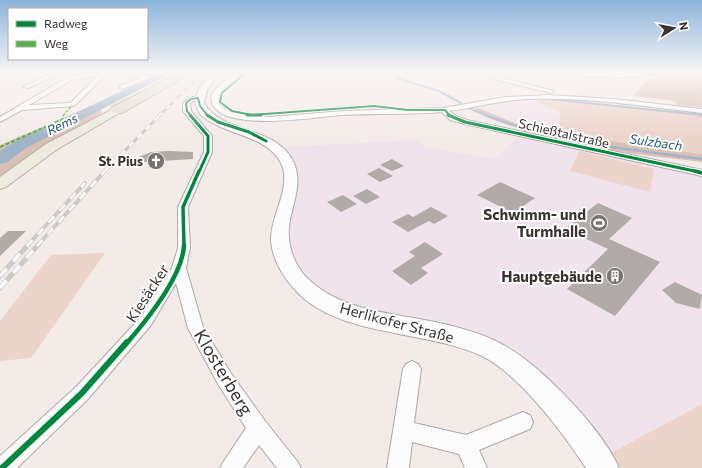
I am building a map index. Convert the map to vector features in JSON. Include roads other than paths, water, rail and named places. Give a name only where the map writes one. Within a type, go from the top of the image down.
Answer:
[{"type":"highway","points":[[117,110],[143,94]]},
{"type":"highway","points":[[117,110],[148,94]]},
{"type":"main road","points":[[198,98],[199,94]]},
{"type":"main road","name":"Herlikofer Straße","points":[[198,98],[201,109],[212,119],[250,133],[266,141],[278,150],[285,160],[290,172],[291,189],[279,234],[283,254],[292,273],[307,290],[329,304],[360,316],[450,335],[497,352],[551,398],[604,468]]},
{"type":"main road","points":[[0,184],[51,147],[117,110]]},
{"type":"street","points":[[0,120],[44,94]]},
{"type":"street","points":[[20,108],[72,105],[83,94]]},
{"type":"street","points":[[215,94],[214,96],[215,103],[220,109],[230,114],[245,118],[264,119],[445,110],[526,97],[577,98],[702,111]]},
{"type":"street","points":[[559,94],[577,98]]},
{"type":"street","name":"Kiesäcker","points":[[2,468],[82,393],[146,321],[179,268],[184,248],[183,207],[208,152],[208,136],[187,111],[186,103],[198,98]]},
{"type":"street","name":"Schießtalstraße","points":[[445,110],[446,113],[453,118],[465,122],[702,173]]},
{"type":"street","name":"Klosterberg","points":[[179,268],[196,328],[224,378],[258,428],[232,468]]},
{"type":"street","points":[[398,468],[402,430],[412,369]]},
{"type":"street","points":[[402,430],[466,445],[524,422]]},
{"type":"street","points":[[258,428],[290,468]]},
{"type":"street","points":[[466,445],[476,468]]},
{"type":"waterway","name":"Rems","points":[[0,159],[20,145],[124,94]]},
{"type":"waterway","name":"Sulzbach","points":[[444,94],[461,103]]},
{"type":"waterway","points":[[540,98],[702,115],[699,115]]},
{"type":"waterway","name":"Sulzbach","points":[[469,108],[488,116]]},
{"type":"waterway","name":"Sulzbach","points":[[485,115],[511,125],[565,139],[702,159]]},
{"type":"railway","points":[[160,115],[181,94]]},
{"type":"railway","points":[[104,172],[160,115]]},
{"type":"railway","points":[[37,246],[105,171]]},
{"type":"railway","points":[[27,246],[85,183]]},
{"type":"railway","points":[[0,276],[28,245]]},
{"type":"railway","points":[[0,288],[38,245]]},
{"type":"place","name":"St. Pius","points":[[156,161]]},
{"type":"place","name":"Schwimm- und Turmhalle","points":[[599,223]]},
{"type":"place","name":"Hauptgebäude","points":[[615,276]]}]
